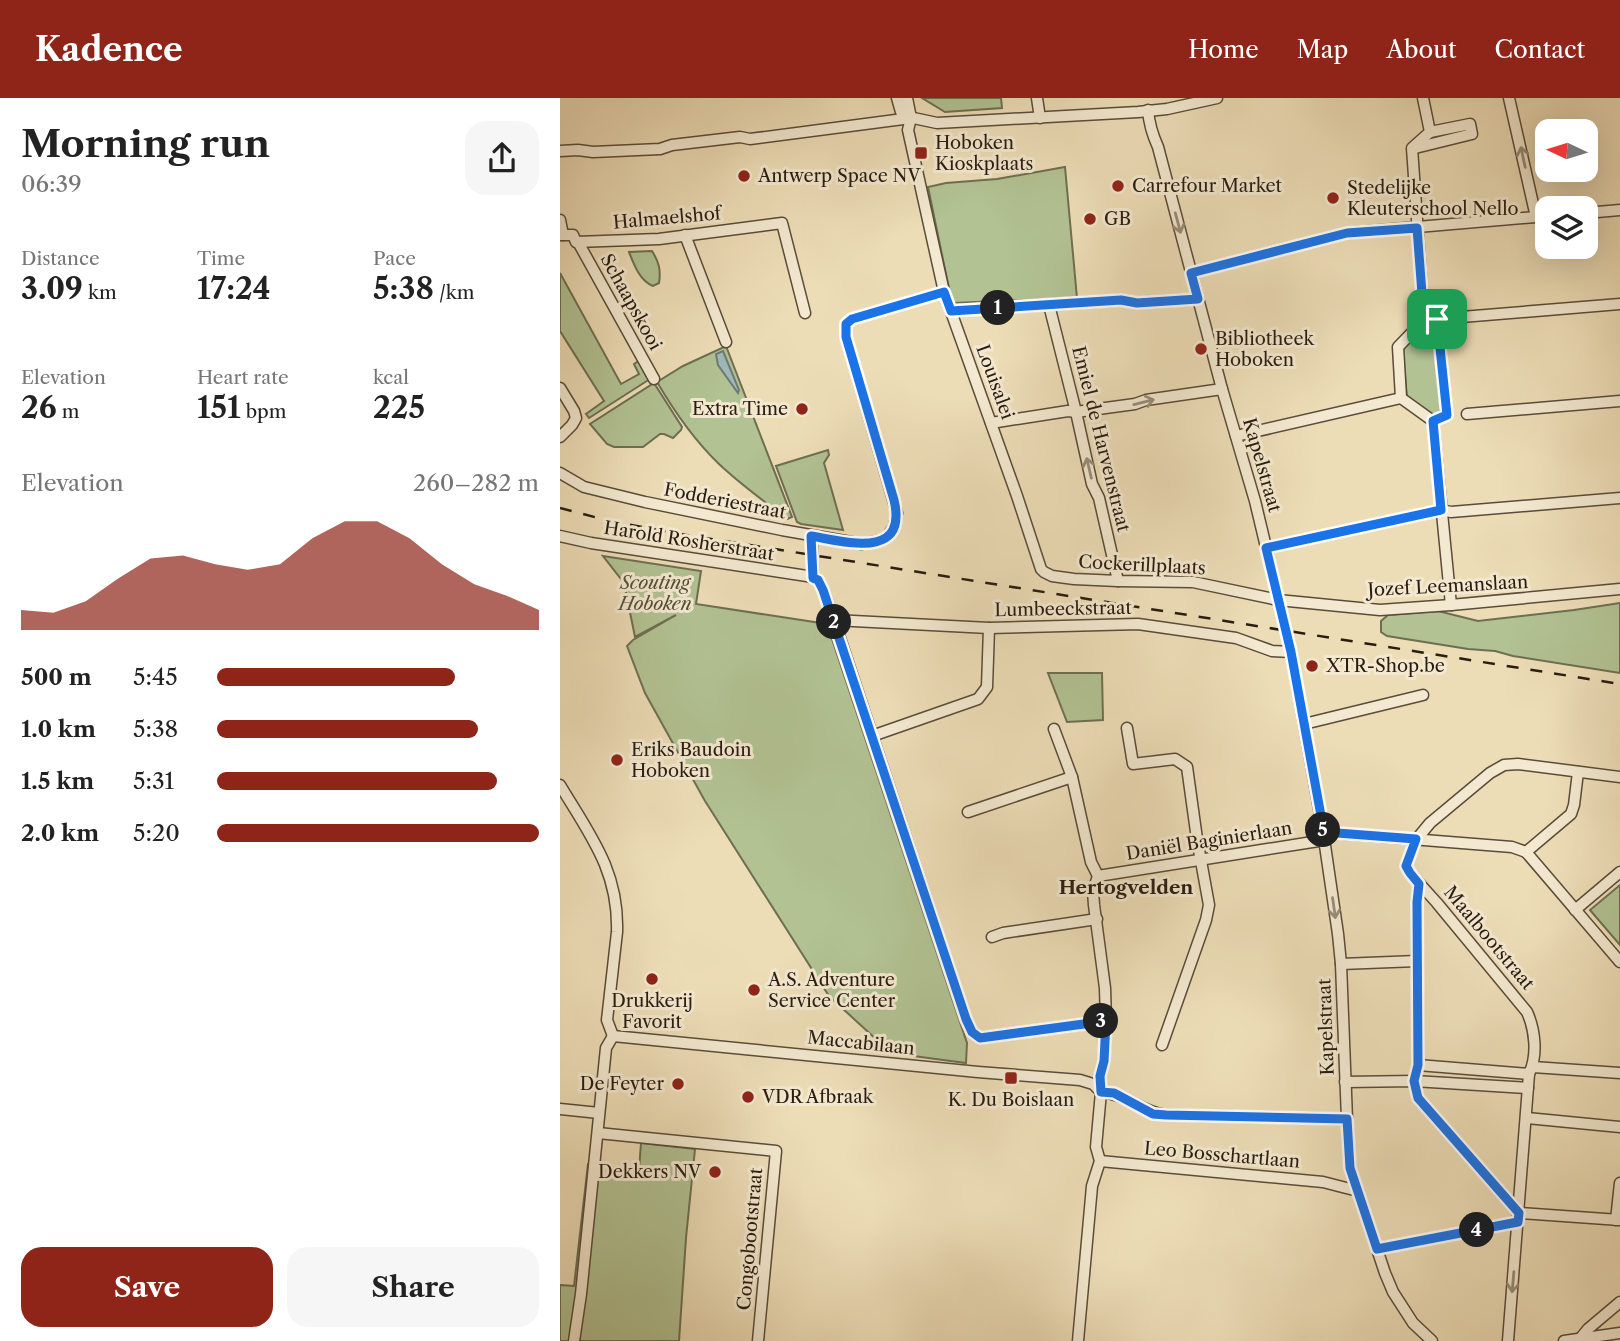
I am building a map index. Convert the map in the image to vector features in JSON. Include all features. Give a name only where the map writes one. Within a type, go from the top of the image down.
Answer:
[{"type":"street","points":[[897,98],[904,116],[937,123],[1148,110],[1178,107],[1217,98]]},
{"type":"street","name":"Louisalei","points":[[907,98],[911,118],[908,130],[944,292],[1044,572]]},
{"type":"street","points":[[1037,98],[1040,118]]},
{"type":"street","points":[[1423,98],[1430,132]]},
{"type":"street","points":[[1510,98],[1536,196]]},
{"type":"street","name":"Kapelstraat","points":[[1148,110],[1222,389],[1255,501],[1291,652],[1324,836],[1341,964],[1350,1168],[1393,1292],[1413,1323],[1432,1341]]},
{"type":"street","points":[[560,151],[660,149],[672,145],[740,137],[750,139],[911,118]]},
{"type":"street","points":[[1470,124],[1472,134],[1412,148],[1430,132],[1470,124]]},
{"type":"street","points":[[1412,148],[1424,320]]},
{"type":"street","points":[[1598,212],[1620,210]]},
{"type":"street","points":[[1191,273],[1347,233],[1535,217]]},
{"type":"street","points":[[560,220],[561,235]]},
{"type":"street","name":"Halmaelshof","points":[[561,235],[573,235],[576,242],[659,239],[782,222],[805,313]]},
{"type":"street","points":[[685,235],[726,342]]},
{"type":"street","name":"Schaapskooi","points":[[578,242],[654,379]]},
{"type":"street","name":"Fodderiestraat","points":[[560,473],[584,487],[811,536],[862,544],[883,540],[894,527],[897,513],[846,337],[846,324],[852,319],[944,292]]},
{"type":"street","points":[[951,311],[1121,300],[1137,303],[1198,299]]},
{"type":"street","points":[[1401,398],[1398,347],[1424,320],[1620,304]]},
{"type":"street","name":"Emiel de Harvenstraat","points":[[1049,305],[1118,581]]},
{"type":"street","points":[[1433,421],[1447,415],[1437,319]]},
{"type":"street","points":[[560,388],[575,411],[576,418],[560,437]]},
{"type":"street","points":[[991,423],[1135,404],[1222,389]]},
{"type":"street","points":[[1236,436],[1401,398],[1433,421],[1451,605]]},
{"type":"street","points":[[1467,414],[1620,401]]},
{"type":"street","points":[[1266,548],[1441,510],[1451,512],[1620,498]]},
{"type":"street","name":"Harold Rosherstraat","points":[[560,536],[813,578]]},
{"type":"street","points":[[811,536],[813,578],[821,584],[834,620],[972,1032],[980,1038],[1106,1021]]},
{"type":"street","name":"Cockerillplaats","points":[[1044,572],[1074,579],[1193,582],[1278,600]]},
{"type":"street","name":"Jozef Leemanslaan","points":[[1278,600],[1380,610],[1620,589]]},
{"type":"street","name":"Lumbeeckstraat","points":[[834,620],[989,628],[1138,624],[1236,638],[1272,651],[1291,652]]},
{"type":"street","points":[[872,736],[978,699],[987,687],[989,628]]},
{"type":"street","points":[[1304,724],[1423,695]]},
{"type":"street","points":[[1127,728],[1133,764],[1175,759],[1187,767],[1209,905],[1162,1045]]},
{"type":"street","points":[[1054,729],[1072,777],[1091,862],[1098,876],[1093,891],[1105,988],[1104,1061],[1100,1076],[1096,1147],[1100,1161],[1092,1186],[1078,1341]]},
{"type":"street","points":[[1416,839],[1430,822],[1481,779],[1504,765],[1518,764],[1620,777]]},
{"type":"street","points":[[1578,772],[1571,814],[1526,852],[1620,962]]},
{"type":"street","points":[[968,812],[1072,777]]},
{"type":"street","points":[[560,785],[601,853],[614,890],[617,918],[607,1020],[613,1036],[606,1048],[574,1341]]},
{"type":"street","name":"Daniël Baginierlaan","points":[[1098,876],[1324,836],[1416,839],[1512,847],[1526,852]]},
{"type":"street","name":"Maalbootstraat","points":[[1416,839],[1406,866],[1410,873],[1527,1012],[1534,1033],[1508,1341]]},
{"type":"street","points":[[1575,910],[1620,872]]},
{"type":"street","points":[[1419,884],[1418,1065],[1414,1081],[1418,1098],[1519,1218]]},
{"type":"street","points":[[992,937],[1097,919]]},
{"type":"street","points":[[1341,964],[1417,961]]},
{"type":"street","name":"Maccabilaan","points":[[613,1036],[1080,1080],[1094,1084],[1101,1092],[1114,1093],[1153,1114],[1347,1119]]},
{"type":"street","points":[[1418,1065],[1620,1073]]},
{"type":"street","points":[[1345,1082],[1414,1081],[1528,1088]]},
{"type":"street","points":[[560,1109],[599,1113]]},
{"type":"street","points":[[1527,1118],[1620,1127]]},
{"type":"street","name":"Congobootstraat","points":[[598,1133],[776,1151],[758,1341]]},
{"type":"street","name":"Leo Bosschartlaan","points":[[1100,1161],[1323,1182],[1339,1186]]},
{"type":"street","points":[[1350,1168],[1339,1186],[1358,1191]]},
{"type":"street","points":[[1377,1249],[1519,1218],[1618,1220],[1620,1183]]},
{"type":"street","points":[[1579,1340],[1620,1302]]},
{"type":"street","points":[[1564,1341],[1620,1334]]},
{"type":"green space","points":[[922,98],[1001,98],[1002,108],[945,112]]},
{"type":"green space","points":[[1065,167],[1077,298],[952,303],[928,187]]},
{"type":"green space","points":[[652,251],[660,274],[659,283],[653,286],[641,276],[629,252]]},
{"type":"green space","points":[[560,273],[621,384],[639,374],[634,364],[640,360],[650,379],[589,418],[586,414],[604,401],[560,331]]},
{"type":"green space","points":[[1425,325],[1435,330],[1442,406],[1438,413],[1430,415],[1407,398],[1403,351],[1404,344]]},
{"type":"green space","points":[[726,346],[792,517],[787,519],[710,455],[685,425],[657,382],[683,366]]},
{"type":"green space","points":[[654,383],[682,427],[681,430],[673,438],[660,434],[643,447],[614,447],[607,444],[590,424]]},
{"type":"green space","points":[[828,450],[829,455],[824,463],[843,530],[797,522],[776,466]]},
{"type":"green space","name":"Scouting Hoboken","points":[[603,556],[701,571],[696,604],[827,624],[967,1043],[966,1063],[891,1053],[829,996],[705,801],[645,693],[627,646],[676,615],[635,637],[624,583]]},
{"type":"green space","points":[[1620,603],[1620,673],[1495,651],[1387,636],[1381,632],[1381,621],[1388,615],[1438,611],[1478,621]]},
{"type":"green space","points":[[1048,673],[1102,673],[1103,720],[1067,722]]},
{"type":"green space","points":[[1620,885],[1620,945],[1590,910]]},
{"type":"green space","points":[[641,1143],[695,1149],[679,1341],[560,1341],[560,1285],[574,1286],[588,1164],[639,1170]]},
{"type":"water","points":[[723,351],[738,393],[718,365],[716,354]]},
{"type":"railway","points":[[560,508],[668,532],[1620,684]]},
{"type":"place","name":"Hoboken Kioskplaats","points":[[921,153]]},
{"type":"place","name":"Antwerp Space NV","points":[[744,176]]},
{"type":"place","name":"Carrefour Market","points":[[1118,186]]},
{"type":"place","name":"Stedelijke Kleuterschool Nello","points":[[1333,198]]},
{"type":"place","name":"GB","points":[[1090,219]]},
{"type":"place","name":"Bibliotheek Hoboken","points":[[1201,349]]},
{"type":"place","name":"Extra Time","points":[[802,409]]},
{"type":"place","name":"XTR-Shop.be","points":[[1312,666]]},
{"type":"place","name":"Eriks Baudoin Hoboken","points":[[617,760]]},
{"type":"place","name":"Drukkerij Favorit","points":[[652,979]]},
{"type":"place","name":"A.S. Adventure Service Center","points":[[754,990]]},
{"type":"place","name":"K. Du Boislaan","points":[[1011,1078]]},
{"type":"place","name":"De Feyter","points":[[678,1084]]},
{"type":"place","name":"VDR Afbraak","points":[[748,1097]]},
{"type":"place","name":"Dekkers NV","points":[[715,1172]]},
{"type":"district","name":"Hertogvelden","points":[[1126,887]]},
{"type":"route","points":[[1417,228],[1424,320],[1437,319],[1447,415],[1433,421],[1441,510],[1266,548],[1291,652],[1324,832],[1416,839],[1406,866],[1419,884],[1418,1065],[1414,1081],[1418,1098],[1519,1213],[1518,1222],[1377,1249],[1350,1168],[1347,1119],[1153,1114],[1114,1093],[1101,1092],[1100,1076],[1104,1061],[1106,1021],[980,1038],[972,1032],[821,584],[813,578],[811,536],[862,544],[883,540],[897,519],[894,500],[846,337],[846,324],[852,319],[944,292],[951,311],[1121,300],[1137,303],[1198,299],[1191,273],[1347,233],[1417,228]]}]
